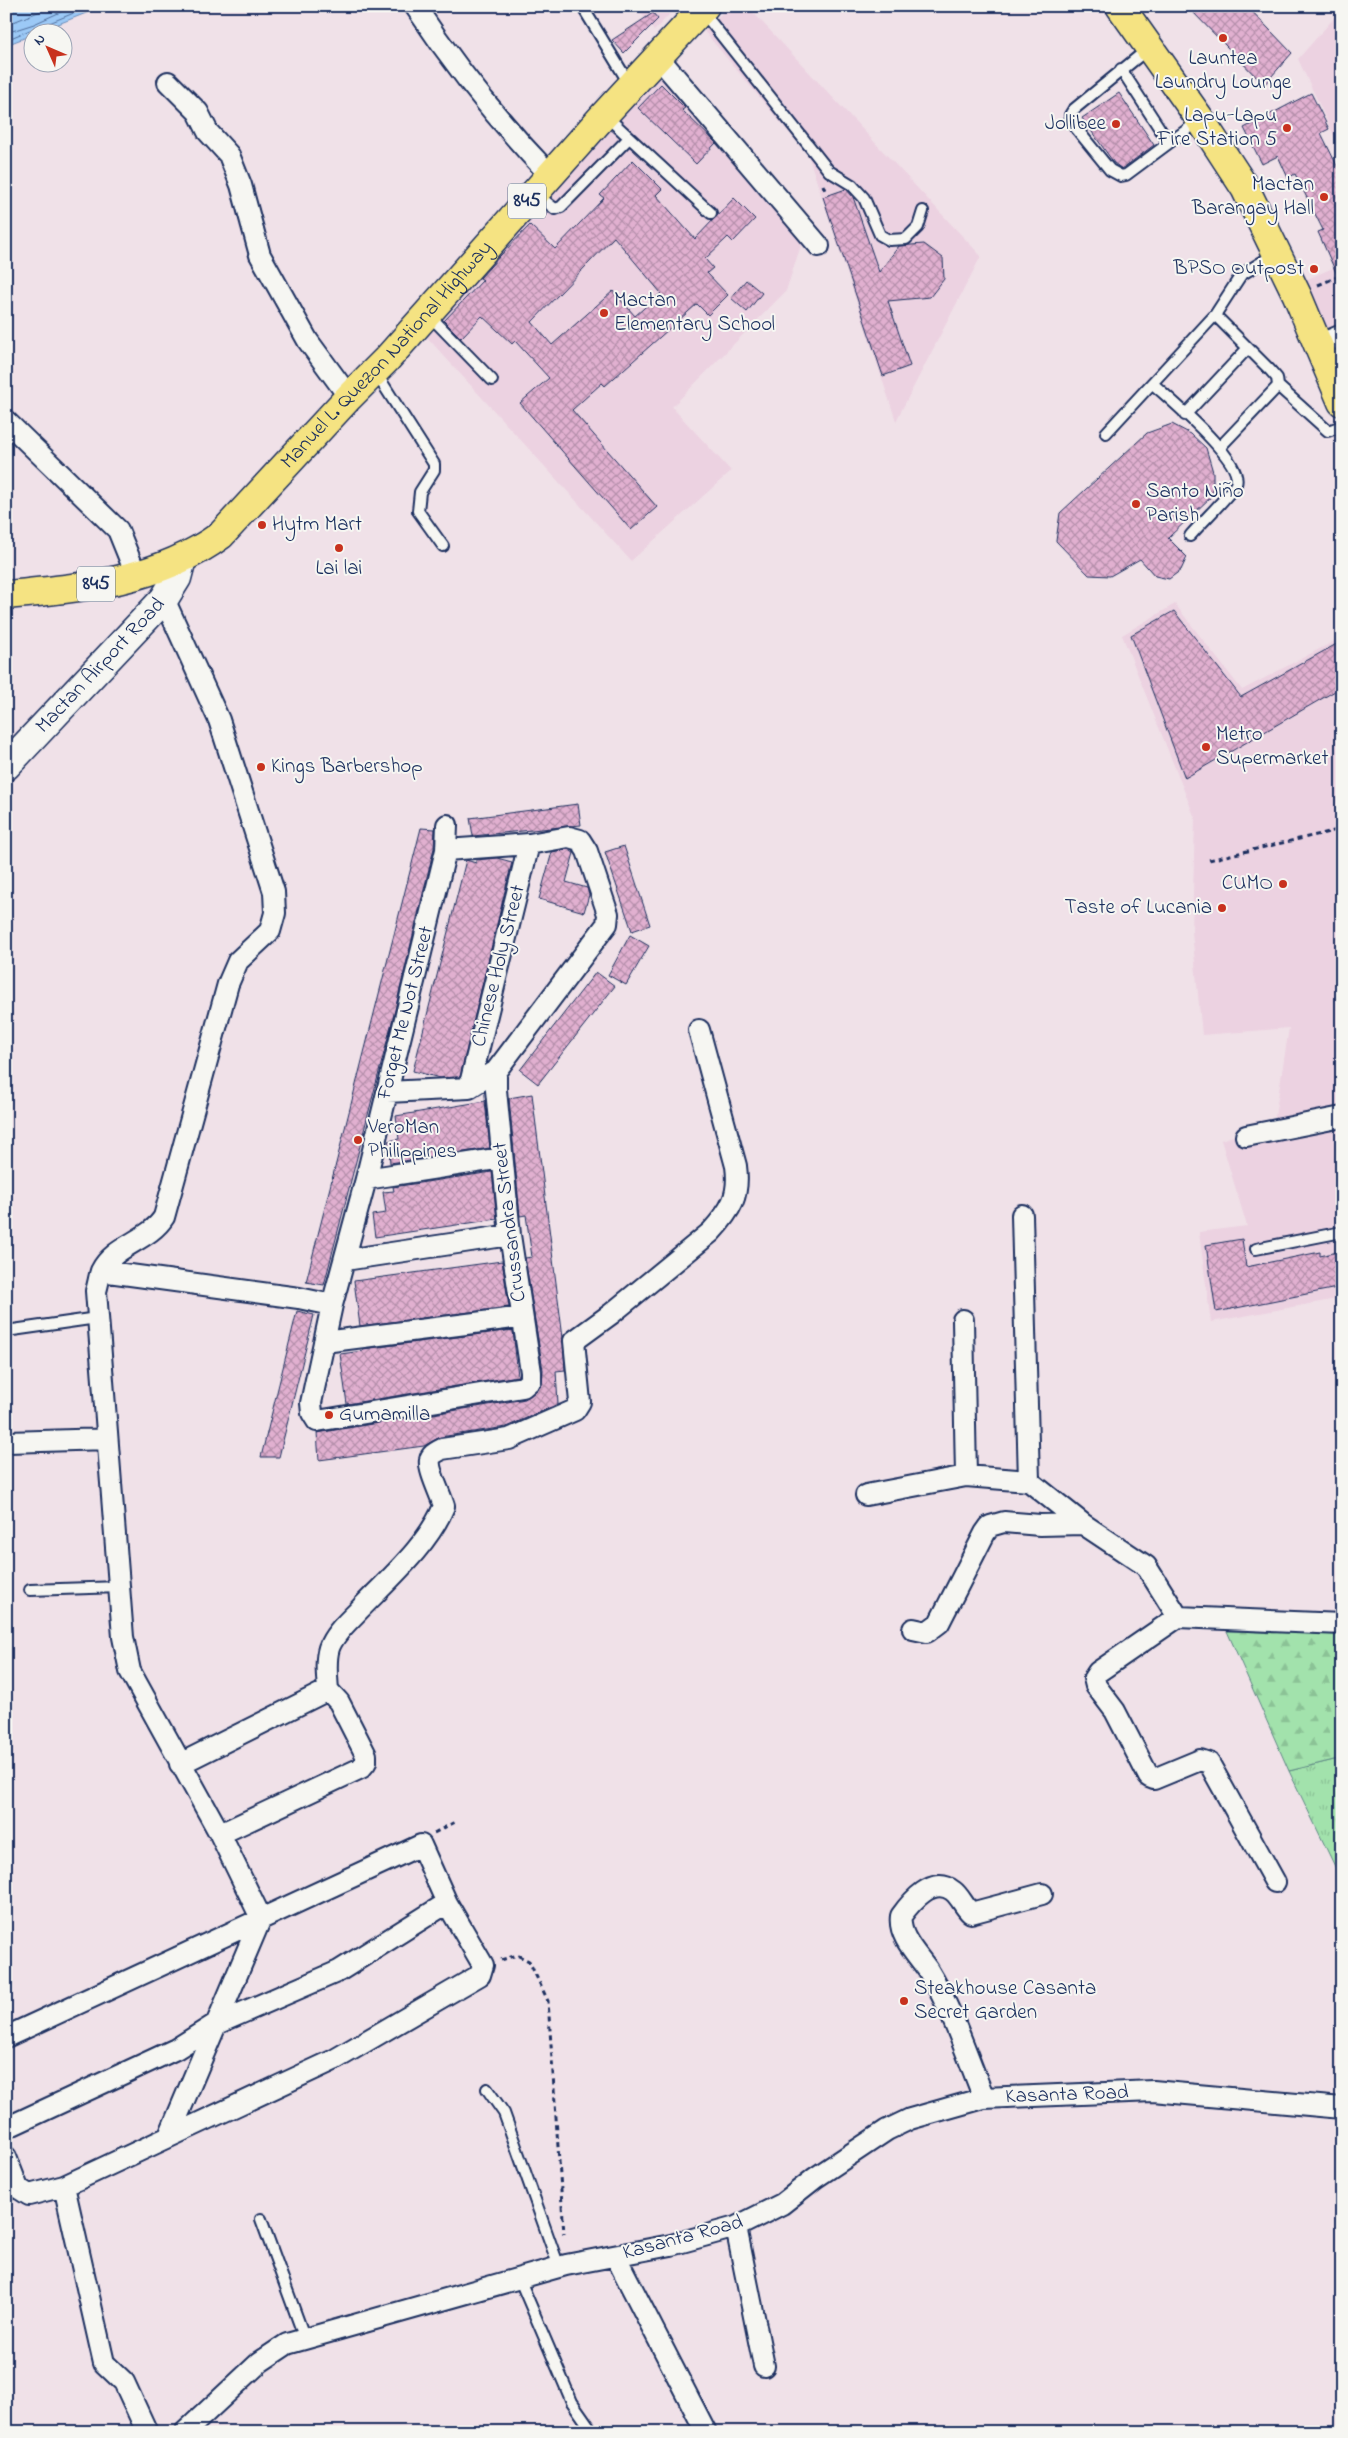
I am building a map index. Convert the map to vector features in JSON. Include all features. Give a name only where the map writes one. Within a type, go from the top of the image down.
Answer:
[{"type":"main road","points":[[1120,6],[1200,119],[1245,188],[1276,253],[1330,340],[1342,402]]},
{"type":"main road","name":"Manuel L. Quezon National Highway","points":[[6,595],[58,590],[137,577],[204,548],[221,535],[349,397],[375,372],[604,115],[703,8]]},
{"type":"main road","name":"Mactan Airport Road","points":[[6,766],[164,599],[177,578],[182,559]]},
{"type":"street","points":[[415,6],[458,70],[512,136],[542,184]]},
{"type":"street","points":[[658,57],[819,246]]},
{"type":"street","points":[[168,82],[198,112],[211,135],[229,155],[241,185],[260,255],[308,341],[349,397]]},
{"type":"street","points":[[6,421],[118,530],[137,577]]},
{"type":"street","points":[[164,599],[219,720],[274,892],[276,913],[270,931],[238,962],[228,984],[164,1217],[154,1230],[112,1257],[102,1271],[96,1291],[97,1318],[101,1333],[107,1439],[123,1637],[130,1671],[220,1834],[261,1918],[214,2024],[168,2136]]},
{"type":"street","name":"Forget Me Not Street","points":[[328,1420],[317,1421],[312,1413],[311,1403],[332,1305],[366,1179],[446,850],[447,825]]},
{"type":"street","points":[[387,1092],[469,1088],[496,1071],[607,924],[608,914],[587,851],[580,840],[570,837],[529,844],[446,850]]},
{"type":"street","name":"Chinese Holy Street","points":[[469,1088],[529,844]]},
{"type":"street","points":[[220,1834],[361,1768],[366,1762],[366,1755],[360,1741],[338,1702],[328,1690],[327,1660],[330,1646],[339,1631],[403,1565],[439,1519],[444,1506],[431,1470],[430,1461],[433,1454],[442,1449],[509,1439],[576,1410],[580,1402],[574,1341],[611,1314],[711,1232],[734,1201],[738,1183],[736,1166],[699,1030]]},
{"type":"street","name":"Crussandra Street","points":[[328,1420],[523,1387],[531,1380],[510,1234],[496,1071]]},
{"type":"street","points":[[1246,1136],[1342,1117]]},
{"type":"street","points":[[366,1179],[502,1158]]},
{"type":"street","points":[[1022,1215],[1029,1481]]},
{"type":"street","points":[[345,1260],[510,1234]]},
{"type":"street","points":[[102,1271],[299,1298],[332,1305]]},
{"type":"street","points":[[324,1342],[522,1317]]},
{"type":"street","points":[[963,1320],[966,1476]]},
{"type":"street","points":[[8,1442],[107,1439]]},
{"type":"street","points":[[866,1495],[966,1476],[1029,1481],[1083,1524],[1146,1566],[1178,1617]]},
{"type":"street","points":[[913,1629],[927,1632],[939,1623],[984,1533],[990,1526],[1004,1522],[1033,1525],[1083,1524]]},
{"type":"street","points":[[1275,1882],[1209,1763],[1200,1760],[1154,1779],[1149,1777],[1115,1712],[1096,1686],[1094,1678],[1098,1672],[1178,1617],[1342,1624]]},
{"type":"street","points":[[180,1764],[328,1690]]},
{"type":"street","points":[[6,2037],[421,1845],[447,1903],[483,1965],[480,1975],[334,2060],[64,2186],[29,2195],[18,2188],[6,2157]]},
{"type":"street","points":[[984,2098],[951,2017],[929,1972],[902,1931],[901,1916],[922,1892],[937,1887],[953,1891],[971,1913],[1042,1894]]},
{"type":"street","points":[[6,2128],[176,2049],[214,2024],[339,1972],[447,1903]]},
{"type":"street","name":"Kasanta Road","points":[[185,2432],[260,2362],[287,2344],[563,2266],[616,2257],[736,2227],[782,2204],[887,2130],[910,2119],[984,2098],[1153,2091],[1342,2108]]},
{"type":"street","points":[[64,2186],[104,2363],[124,2382],[147,2432]]},
{"type":"street","points":[[736,2227],[764,2366]]},
{"type":"street","points":[[616,2257],[706,2432]]},
{"type":"lane","points":[[582,6],[631,86]]},
{"type":"lane","points":[[703,8],[829,171],[852,185],[864,198],[880,235],[889,240],[906,239],[918,227],[923,211]]},
{"type":"lane","points":[[1149,48],[1073,110],[1070,115],[1071,122],[1117,176],[1126,175],[1200,119]]},
{"type":"lane","points":[[1121,69],[1169,142]]},
{"type":"lane","points":[[604,115],[711,213]]},
{"type":"lane","points":[[542,184],[556,209],[561,207],[628,139]]},
{"type":"lane","points":[[1106,433],[1215,315],[1241,275],[1276,253]]},
{"type":"lane","points":[[427,312],[492,380]]},
{"type":"lane","points":[[1215,315],[1277,378],[1278,386],[1328,431],[1342,426]]},
{"type":"lane","points":[[1185,415],[1248,348]]},
{"type":"lane","points":[[375,372],[434,464],[434,470],[420,492],[418,511],[443,546]]},
{"type":"lane","points":[[1152,383],[1220,447],[1236,472],[1236,484],[1190,536]]},
{"type":"lane","points":[[1220,447],[1278,386]]},
{"type":"lane","points":[[1256,1249],[1342,1232]]},
{"type":"lane","points":[[6,1331],[97,1318]]},
{"type":"lane","points":[[30,1590],[120,1587]]},
{"type":"lane","points":[[487,2089],[497,2101],[504,2114],[563,2266]]},
{"type":"lane","points":[[261,2219],[305,2338]]},
{"type":"lane","points":[[519,2278],[572,2402],[593,2432]]},
{"type":"path","points":[[1209,860],[1342,829]]},
{"type":"path","points":[[483,1965],[517,1955],[522,1956],[530,1961],[548,2001],[563,2266]]},
{"type":"shaded area","points":[[636,6],[677,6],[654,31]]},
{"type":"shaded area","points":[[729,6],[747,6],[981,256],[896,421],[808,155],[704,31]]},
{"type":"shaded area","points":[[1342,9],[1342,153],[1298,59]]},
{"type":"shaded area","name":"Mactan Elementary School","points":[[664,73],[802,242],[786,291],[672,407],[731,471],[631,561],[424,334]]},
{"type":"shaded area","points":[[1342,264],[1342,381],[1303,281]]},
{"type":"shaded area","points":[[1175,604],[1242,690],[1342,637],[1342,1298],[1211,1322],[1199,1232],[1247,1226],[1221,1140],[1274,1123],[1289,1028],[1202,1035],[1192,932],[1195,818],[1122,635]]},
{"type":"green space","points":[[1227,1631],[1342,1634],[1342,1758],[1289,1771]]},
{"type":"green space","points":[[1342,1758],[1342,1881],[1289,1771]]},
{"type":"water","points":[[6,6],[104,6],[63,22],[22,22],[22,39],[6,45]]},
{"type":"building","points":[[1187,6],[1247,6],[1292,53],[1264,85]]},
{"type":"building","points":[[653,13],[658,19],[624,53],[612,40]]},
{"type":"building","points":[[661,84],[685,108],[682,110],[716,143],[696,164],[638,108]]},
{"type":"building","points":[[1119,93],[1154,145],[1122,169],[1114,163],[1082,118]]},
{"type":"building","points":[[1311,93],[1329,129],[1321,133],[1342,176],[1342,286],[1318,232],[1323,230],[1295,174],[1288,178],[1278,156],[1262,164],[1244,128]]},
{"type":"building","points":[[633,160],[662,189],[656,195],[695,239],[734,198],[755,219],[733,242],[728,237],[705,259],[713,268],[707,273],[728,295],[708,315],[697,304],[605,386],[602,383],[572,410],[657,507],[631,530],[520,403],[549,378],[515,341],[512,344],[482,316],[461,338],[444,321],[483,280],[480,278],[530,225],[555,249],[604,198],[600,195]],"holes":[[[614,237],[661,293],[635,316],[613,291],[552,345],[532,322]]]},
{"type":"building","points":[[846,189],[853,197],[879,272],[899,246],[924,244],[943,258],[944,279],[930,297],[888,301],[910,366],[883,376],[823,197]]},
{"type":"building","points":[[746,280],[762,293],[747,312],[731,298]]},
{"type":"building","name":"Santo Niño Parish","points":[[1172,424],[1191,434],[1206,448],[1213,472],[1213,495],[1168,538],[1187,557],[1181,570],[1169,579],[1155,576],[1140,559],[1110,576],[1089,575],[1056,541],[1060,513],[1147,433]]},
{"type":"building","points":[[1174,611],[1241,697],[1342,641],[1342,687],[1185,778],[1131,635]]},
{"type":"building","points":[[578,804],[581,825],[473,836],[470,818]]},
{"type":"building","points":[[421,828],[435,829],[434,848],[393,1018],[324,1285],[306,1282]]},
{"type":"building","points":[[624,846],[650,925],[632,931],[605,852]]},
{"type":"building","points":[[568,849],[574,853],[566,882],[587,888],[589,895],[584,912],[539,899],[552,852]]},
{"type":"building","points":[[497,858],[512,862],[460,1077],[440,1078],[413,1071],[466,860],[476,863],[476,860]]},
{"type":"building","points":[[630,935],[649,946],[626,985],[608,975]]},
{"type":"building","points":[[596,972],[615,986],[538,1084],[520,1070]]},
{"type":"building","points":[[532,1094],[563,1338],[565,1370],[556,1371],[558,1404],[506,1427],[440,1437],[424,1446],[319,1460],[317,1433],[525,1399],[542,1385],[543,1370],[525,1258],[532,1257],[526,1215],[520,1216],[509,1098]]},
{"type":"building","points":[[485,1101],[490,1148],[390,1163],[388,1141],[399,1139],[396,1116]]},
{"type":"building","points":[[492,1172],[497,1219],[375,1237],[372,1215],[386,1213],[383,1192],[394,1191],[393,1187]]},
{"type":"building","points":[[1242,1239],[1246,1267],[1320,1252],[1320,1256],[1342,1251],[1342,1287],[1216,1312],[1206,1245]]},
{"type":"building","points":[[502,1261],[509,1307],[360,1326],[354,1281]]},
{"type":"building","points":[[297,1311],[314,1315],[279,1457],[261,1457]]},
{"type":"building","points":[[513,1330],[518,1376],[347,1404],[340,1354],[363,1351],[363,1349]]},
{"type":"place","name":"Launtea Laundry Lounge","points":[[1223,38]]},
{"type":"place","name":"Jollibee","points":[[1116,124]]},
{"type":"place","name":"Lapu-Lapu Fire Station 5","points":[[1287,128]]},
{"type":"place","name":"Mactan Barangay Hall","points":[[1324,197]]},
{"type":"place","name":"BPSO Outpost","points":[[1314,269]]},
{"type":"place","name":"Mactan Elementary School","points":[[604,313]]},
{"type":"place","name":"Santo Niño Parish","points":[[1136,504]]},
{"type":"place","name":"Hytm Mart","points":[[262,525]]},
{"type":"place","name":"Lai lai","points":[[339,548]]},
{"type":"place","name":"Metro Supermarket","points":[[1206,747]]},
{"type":"place","name":"Kings Barbershop","points":[[261,767]]},
{"type":"place","name":"CUMO","points":[[1283,884]]},
{"type":"place","name":"Taste of Lucania","points":[[1222,908]]},
{"type":"place","name":"VeroMan Philippines","points":[[358,1140]]},
{"type":"place","name":"Gumamilla","points":[[329,1415]]},
{"type":"place","name":"Steakhouse Casanta Secret Garden","points":[[904,2001]]}]
